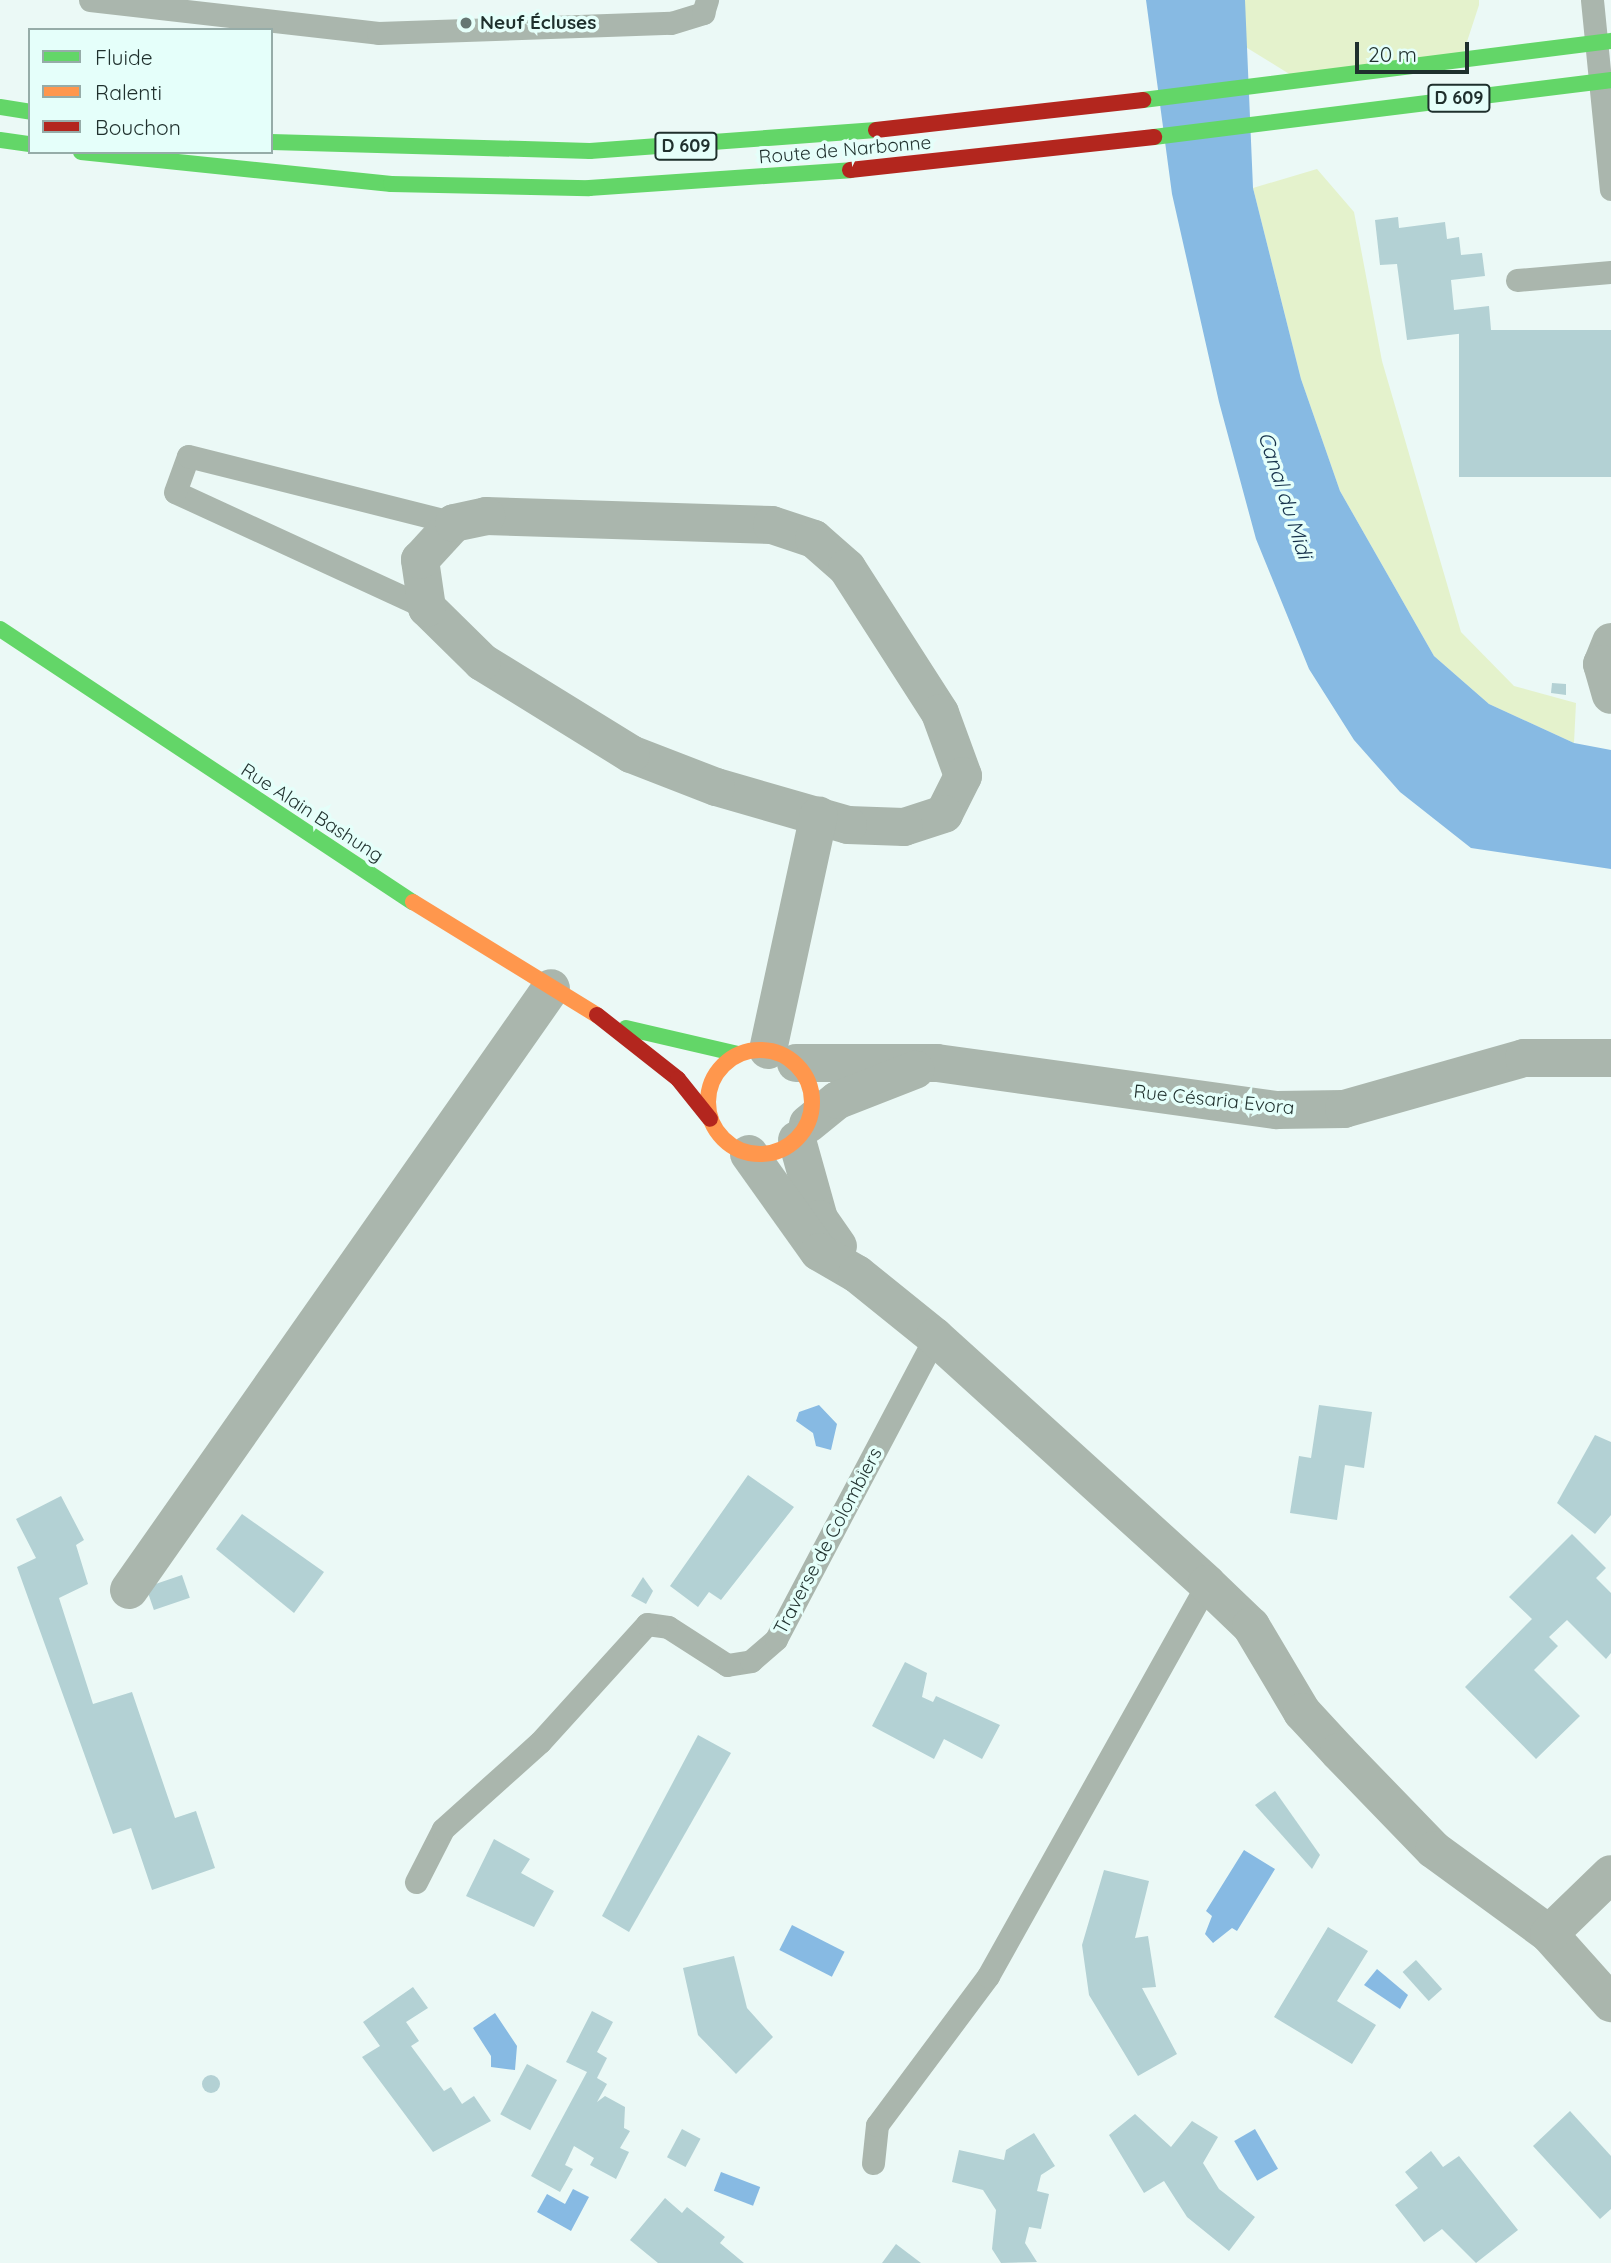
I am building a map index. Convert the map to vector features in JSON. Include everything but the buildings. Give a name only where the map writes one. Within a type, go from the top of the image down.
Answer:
[{"type":"main road","name":"Route de Narbonne","points":[[273,142],[590,151],[820,137],[1603,42]]},
{"type":"main road","name":"Route de Narbonne","points":[[99,154],[391,184],[589,188],[831,175],[1606,81]]},
{"type":"main road","points":[[0,107],[28,112]]},
{"type":"main road","points":[[0,140],[28,144]]},
{"type":"main road","name":"Rue Alain Bashung","points":[[0,629],[278,818],[608,1022],[678,1079],[710,1119]]},
{"type":"main road","name":"Rue Alain Bashung","points":[[608,1022],[768,1056]]},
{"type":"main road","points":[[768,1056],[812,1091],[803,1132],[766,1155],[748,1154],[725,1141],[710,1119],[715,1074],[768,1056]]},
{"type":"street","points":[[486,516],[772,524],[814,538],[847,568],[940,713],[963,776],[944,814],[904,827],[848,825],[716,787],[631,754],[482,662],[428,608],[420,560],[454,523],[486,516]]},
{"type":"street","points":[[1611,642],[1602,664],[1611,695]]},
{"type":"street","points":[[768,1056],[819,815]]},
{"type":"street","points":[[129,1590],[551,988]]},
{"type":"street","name":"Rue Césaria Evora","points":[[768,1056],[937,1063],[1277,1110],[1344,1109],[1524,1058],[1609,1055]]},
{"type":"street","name":"Rue Césaria Evora","points":[[803,1132],[838,1100],[937,1063]]},
{"type":"street","points":[[803,1132],[819,1219],[857,1274]]},
{"type":"street","points":[[748,1154],[819,1252],[857,1274],[935,1337],[1207,1584],[1251,1626],[1302,1712],[1434,1850],[1549,1934],[1611,2003]]},
{"type":"street","points":[[1549,1934],[1611,1874]]},
{"type":"lane","points":[[90,0],[378,33],[671,23],[703,13],[707,0]]},
{"type":"lane","points":[[1592,0],[1603,42],[1611,190]]},
{"type":"lane","points":[[1517,279],[1611,272]]},
{"type":"lane","points":[[428,608],[175,492],[188,456],[454,523]]},
{"type":"lane","name":"Traverse de Colombiers","points":[[416,1882],[443,1829],[540,1742],[647,1625],[668,1627],[727,1665],[751,1661],[776,1639],[935,1337]]},
{"type":"lane","points":[[873,2163],[877,2125],[988,1976],[1207,1584]]},
{"type":"green space","points":[[1245,0],[1479,0],[1479,5],[1461,60],[1299,80],[1244,46]]},
{"type":"green space","points":[[1317,169],[1354,212],[1382,361],[1461,632],[1514,686],[1576,703],[1574,743],[1489,704],[1434,656],[1340,491],[1301,379],[1253,188]]},
{"type":"water","name":"Canal du Midi","points":[[1146,0],[1245,0],[1253,188],[1301,379],[1340,491],[1434,656],[1489,704],[1574,743],[1611,750],[1611,869],[1471,848],[1400,792],[1354,740],[1309,669],[1256,539],[1219,402],[1172,194]]},
{"type":"water","points":[[819,1405],[837,1424],[831,1450],[816,1446],[813,1433],[796,1421],[799,1412]]},
{"type":"water","points":[[1244,1850],[1275,1869],[1237,1931],[1232,1928],[1213,1943],[1205,1934],[1212,1916],[1206,1911]]},
{"type":"water","points":[[792,1925],[845,1952],[832,1977],[779,1950]]},
{"type":"water","points":[[1377,1969],[1408,1995],[1400,2009],[1364,1985]]},
{"type":"water","points":[[495,2013],[517,2046],[515,2070],[491,2067],[491,2056],[473,2028]]},
{"type":"water","points":[[1255,2129],[1278,2169],[1257,2181],[1234,2141]]},
{"type":"water","points":[[721,2172],[760,2187],[753,2206],[714,2191]]},
{"type":"water","points":[[573,2189],[589,2197],[571,2231],[537,2212],[547,2194],[565,2204]]},
{"type":"traffic: fast","points":[[1143,100],[1611,41]]},
{"type":"traffic: fast","points":[[1154,137],[1611,80]]},
{"type":"traffic: fast","points":[[0,107],[28,112]]},
{"type":"traffic: fast","points":[[273,142],[590,151],[876,130]]},
{"type":"traffic: fast","points":[[0,140],[28,144]]},
{"type":"traffic: fast","points":[[100,154],[391,184],[589,188],[850,170]]},
{"type":"traffic: fast","points":[[0,629],[413,902]]},
{"type":"traffic: fast","points":[[626,1028],[738,1054]]},
{"type":"traffic: slow","points":[[413,902],[597,1015]]},
{"type":"traffic: slow","points":[[760,1050],[780,1054],[797,1065],[808,1082],[812,1102],[808,1122],[797,1139],[780,1150],[760,1154],[740,1150],[723,1139],[712,1122],[708,1102],[712,1082],[723,1065],[740,1054],[760,1050]]},
{"type":"traffic: jam","points":[[876,130],[1143,100]]},
{"type":"traffic: jam","points":[[850,170],[1154,137]]},
{"type":"traffic: jam","points":[[597,1015],[678,1079],[710,1119]]},
{"type":"place","name":"Neuf Écluses","points":[[466,23]]}]
